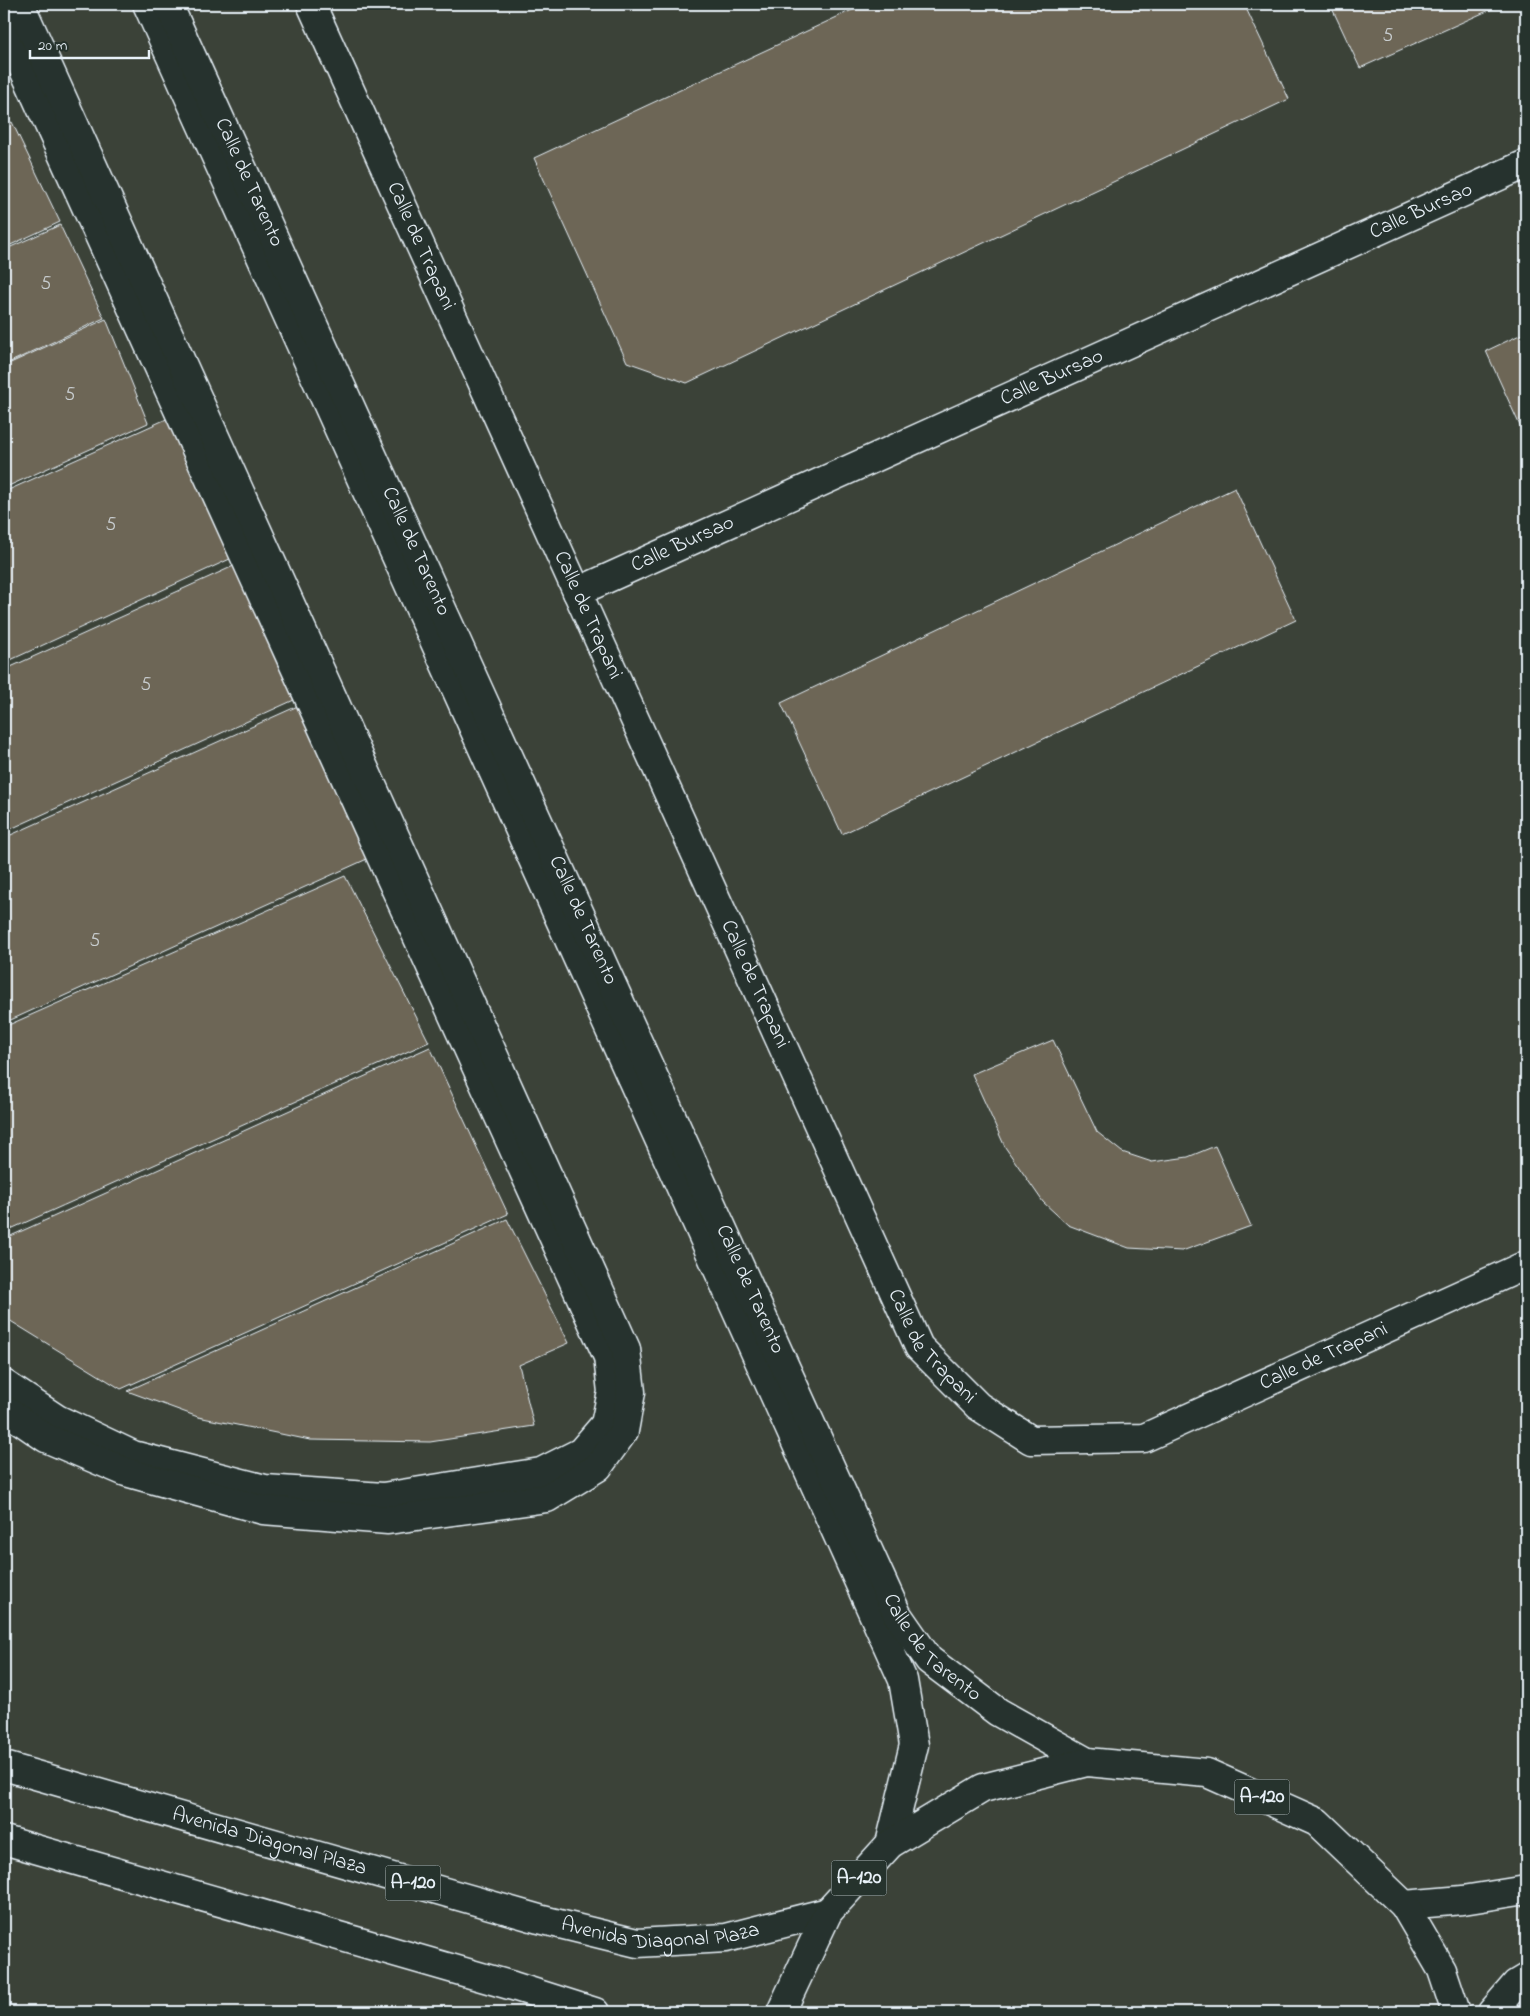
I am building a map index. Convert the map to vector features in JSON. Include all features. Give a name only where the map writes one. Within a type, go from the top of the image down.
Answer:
[{"type":"street","points":[[4,1409],[46,1438],[126,1472],[263,1510],[388,1520],[547,1498],[598,1467],[624,1431],[630,1392],[626,1349],[20,4]]},
{"type":"street","name":"Calle de Tarento","points":[[147,4],[903,1680],[914,1745],[890,1844]]},
{"type":"street","name":"Calle de Tarento","points":[[168,4],[897,1614],[929,1660],[998,1712],[1088,1762]]},
{"type":"street","name":"Calle de Trapani","points":[[311,4],[919,1347],[978,1406],[1032,1440],[1144,1438],[1526,1265]]},
{"type":"street","points":[[4,26],[608,1356],[612,1392],[605,1424],[581,1452],[541,1472],[383,1497],[265,1489],[133,1455],[57,1419],[4,1384]]},
{"type":"street","name":"Calle Bursao","points":[[577,592],[1526,164]]},
{"type":"street","name":"A-120","points":[[781,2012],[828,1912],[890,1844],[983,1788],[1088,1762],[1207,1773],[1317,1822],[1404,1905],[1442,1970],[1456,2012]]},
{"type":"street","name":"Avenida Diagonal Plaza","points":[[4,1766],[539,1919],[636,1943],[726,1938],[828,1912]]},
{"type":"street","points":[[4,1840],[513,1986],[595,2012]]},
{"type":"street","points":[[1404,1905],[1463,1900],[1526,1890]]},
{"type":"street","points":[[1492,2012],[1516,1984],[1526,1978]]},
{"type":"shaded area","points":[[4,4],[1526,4],[1526,2012],[4,2012]]},
{"type":"building","points":[[865,4],[1244,4],[1289,99],[687,383],[627,362],[534,158]]},
{"type":"building","points":[[1330,4],[1503,4],[1360,68]]},
{"type":"building","points":[[12,122],[60,222],[4,248],[4,125]]},
{"type":"building","points":[[60,225],[104,318],[4,365],[4,250]]},
{"type":"building","points":[[106,319],[148,423],[4,488],[4,366]]},
{"type":"building","points":[[1526,332],[1526,439],[1486,351]]},
{"type":"building","points":[[171,417],[232,558],[4,663],[4,492]]},
{"type":"building","points":[[1235,488],[1296,620],[842,834],[781,703]]},
{"type":"building","points":[[238,564],[294,700],[4,832],[4,670]]},
{"type":"building","points":[[300,705],[367,859],[4,1023],[4,838]]},
{"type":"building","points":[[345,876],[429,1042],[4,1232],[4,1027]]},
{"type":"building","points":[[1053,1040],[1097,1132],[1122,1152],[1152,1162],[1188,1157],[1215,1146],[1251,1226],[1182,1251],[1129,1248],[1068,1225],[1043,1202],[1005,1147],[972,1074]]},
{"type":"building","points":[[430,1047],[508,1214],[121,1389],[4,1317],[4,1239]]},
{"type":"building","points":[[507,1219],[569,1343],[519,1365],[534,1426],[430,1442],[310,1440],[198,1417],[127,1391]]}]
